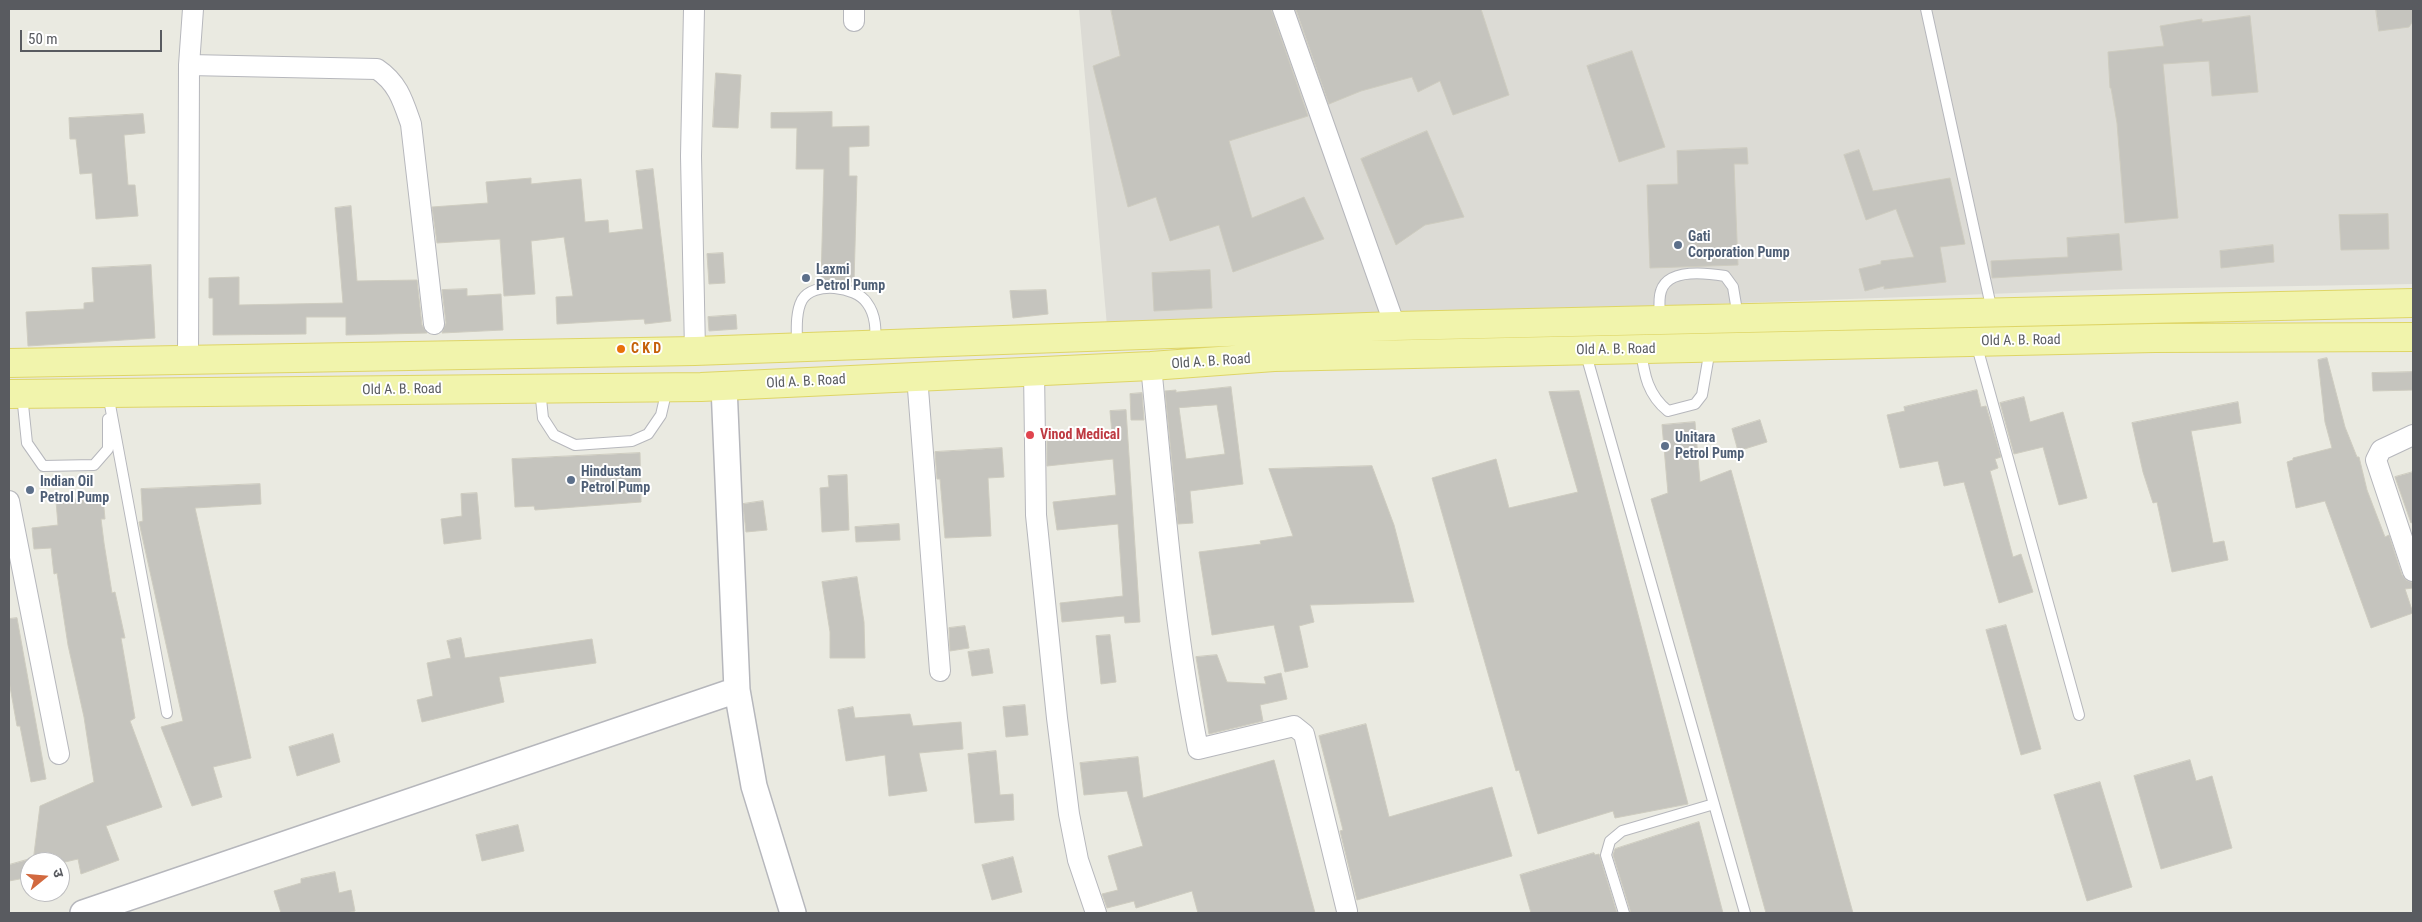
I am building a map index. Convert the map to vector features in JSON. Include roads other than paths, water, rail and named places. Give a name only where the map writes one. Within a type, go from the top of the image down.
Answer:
[{"type":"main road","name":"Old A. B. Road","points":[[9,363],[695,351],[1395,326],[2413,303]]},
{"type":"main road","name":"Old A. B. Road","points":[[15,394],[667,388],[1151,366],[1274,358],[2156,338],[2413,337]]},
{"type":"street","points":[[188,360],[189,65],[193,9]]},
{"type":"street","points":[[694,9],[691,156],[695,351]]},
{"type":"street","points":[[1283,9],[1395,326]]},
{"type":"street","points":[[189,65],[377,69],[390,78],[401,95],[411,124],[434,324]]},
{"type":"street","points":[[1151,366],[1165,508],[1190,710],[1198,748],[1294,726],[1304,734],[1347,911]]},
{"type":"street","points":[[1034,370],[1036,515],[1057,718],[1071,824],[1078,860],[1096,913]]},
{"type":"street","points":[[918,376],[940,672]]},
{"type":"street","points":[[724,386],[737,690],[754,786],[792,913]]},
{"type":"street","points":[[2413,436],[2392,443],[2382,450],[2376,460],[2413,571]]},
{"type":"street","points":[[9,501],[59,754]]},
{"type":"street","points":[[83,913],[737,690]]},
{"type":"lane","points":[[1926,9],[1993,312]]},
{"type":"lane","points":[[1660,320],[1661,290],[1667,283],[1679,276],[1710,274],[1725,276],[1733,287],[1738,318]]},
{"type":"lane","points":[[797,347],[799,306],[804,298],[815,290],[836,288],[856,292],[867,302],[876,327],[874,345]]},
{"type":"lane","points":[[1976,342],[2079,714]]},
{"type":"lane","points":[[1640,349],[1649,386],[1656,401],[1668,411],[1695,404],[1702,395],[1710,348]]},
{"type":"lane","points":[[1585,350],[1745,913]]},
{"type":"lane","points":[[540,389],[543,418],[554,435],[575,445],[632,441],[648,434],[661,415],[667,388]]},
{"type":"lane","points":[[15,394],[27,443],[43,466],[71,467],[94,465],[108,449],[108,393]]},
{"type":"lane","points":[[108,393],[167,713]]},
{"type":"lane","points":[[1624,913],[1606,855],[1610,841],[1622,831],[1714,804]]},
{"type":"place","name":"Gati Corporation Pump","points":[[1678,245]]},
{"type":"place","name":"Laxmi Petrol Pump","points":[[806,278]]},
{"type":"place","name":"C K D","points":[[621,349]]},
{"type":"place","name":"Vinod Medical","points":[[1030,435]]},
{"type":"place","name":"Unitara Petrol Pump","points":[[1665,446]]},
{"type":"place","name":"Hindustam Petrol Pump","points":[[571,480]]},
{"type":"place","name":"Indian Oil Petrol Pump","points":[[30,490]]}]
